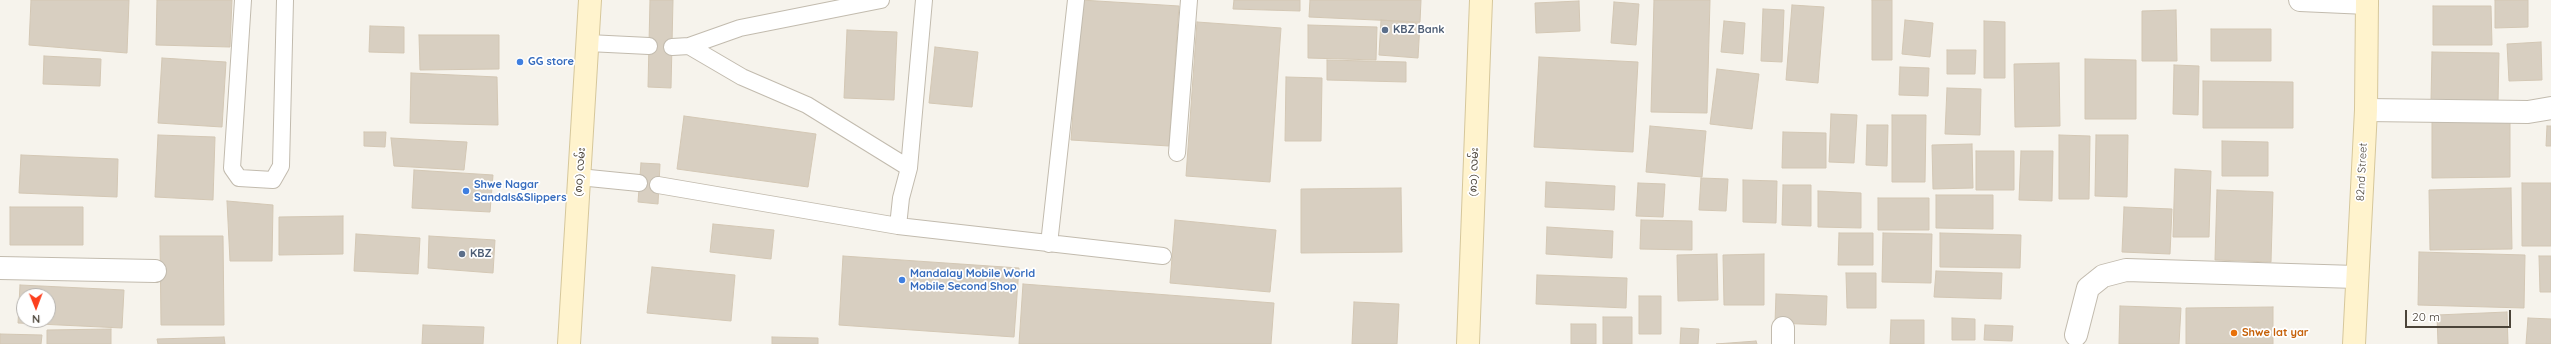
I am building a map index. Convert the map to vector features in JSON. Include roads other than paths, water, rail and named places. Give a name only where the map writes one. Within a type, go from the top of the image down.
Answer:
[{"type":"street","name":"(၈၀) လမ်း","points":[[569,344],[590,0]]},
{"type":"street","name":"(၈၁) လမ်း","points":[[1468,344],[1481,0]]},
{"type":"street","points":[[2300,0],[2367,2]]},
{"type":"street","name":"82nd Street","points":[[2354,344],[2356,277],[2366,110],[2367,2]]},
{"type":"street","points":[[2366,110],[2528,112],[2551,108]]},
{"type":"street","points":[[0,268],[154,271]]},
{"type":"street","points":[[2076,335],[2088,288],[2102,276],[2126,270],[2356,277]]},
{"type":"lane","points":[[243,0],[232,168],[238,178],[273,180],[281,166],[285,0]]},
{"type":"lane","points":[[672,47],[689,46],[740,28],[881,0]]},
{"type":"lane","points":[[898,226],[901,198],[909,168],[924,0]]},
{"type":"lane","points":[[1049,244],[1076,0]]},
{"type":"lane","points":[[1177,153],[1189,0]]},
{"type":"lane","points":[[588,44],[649,46]]},
{"type":"lane","points":[[689,46],[742,77],[808,104],[909,168]]},
{"type":"lane","points":[[579,178],[639,183]]},
{"type":"lane","points":[[658,185],[898,226],[1163,256]]},
{"type":"place","name":"KBZ Bank","points":[[1385,30]]},
{"type":"place","name":"GG store","points":[[520,62]]},
{"type":"place","name":"Shwe Nagar Sandals&Slippers","points":[[466,191]]},
{"type":"place","name":"KBZ","points":[[462,254]]},
{"type":"place","name":"Mandalay Mobile World Mobile Second Shop","points":[[902,280]]},
{"type":"place","name":"Shwe lat yar","points":[[2234,333]]}]
